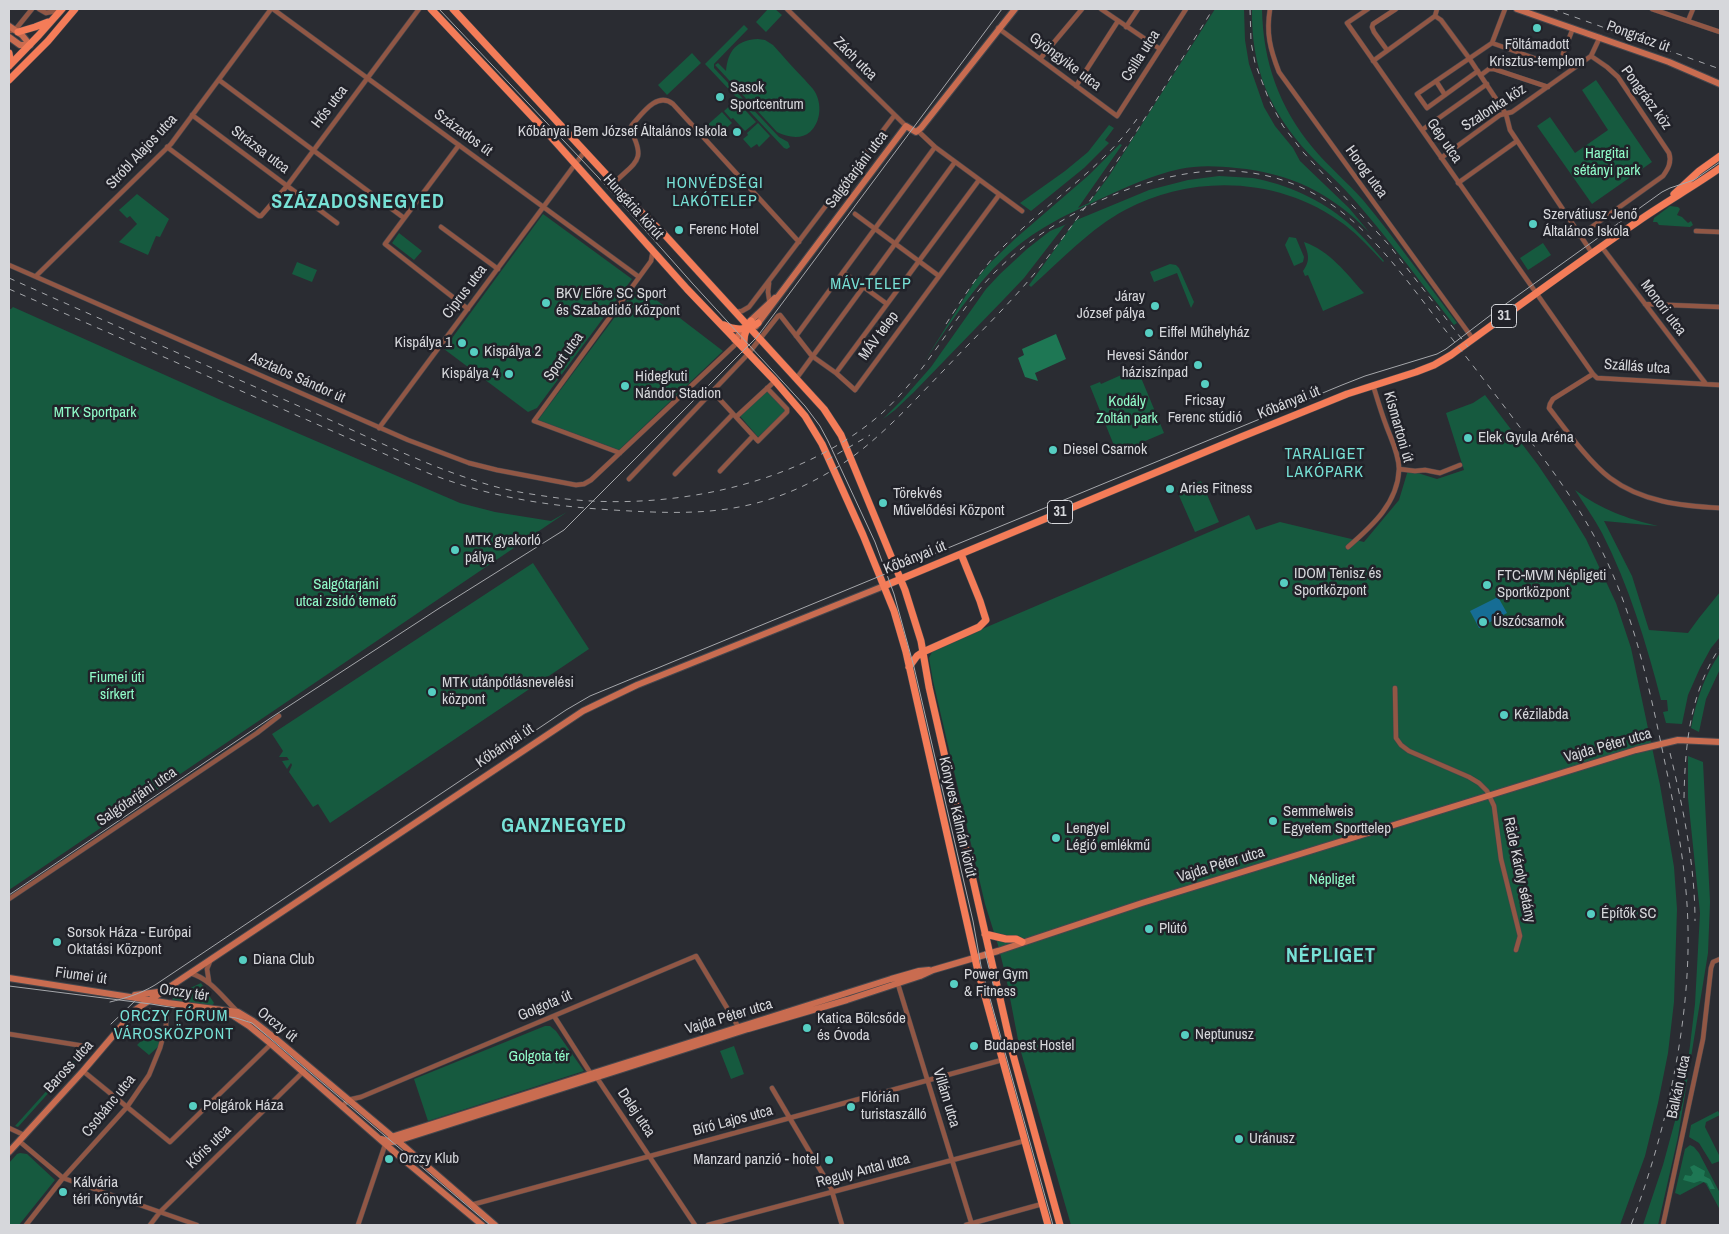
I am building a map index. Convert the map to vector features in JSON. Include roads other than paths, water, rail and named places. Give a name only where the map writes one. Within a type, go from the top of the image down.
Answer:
[{"type":"main road","points":[[9,66],[61,9]]},
{"type":"main road","points":[[9,80],[48,41],[75,9]]},
{"type":"main road","name":"Hungária körút","points":[[431,9],[576,164],[736,342],[775,381],[812,426]]},
{"type":"main road","name":"Hungária körút","points":[[453,9],[734,311],[749,331],[829,415],[835,424]]},
{"type":"main road","points":[[14,31],[35,27],[53,19]]},
{"type":"main road","points":[[30,45],[48,41]]},
{"type":"main road","points":[[23,66],[30,45]]},
{"type":"main road","points":[[9,53],[9,66]]},
{"type":"main road","name":"Kőbányai út","points":[[1667,201],[1699,171],[1720,156]]},
{"type":"main road","name":"Kőbányai út","points":[[884,586],[1139,478],[1340,397],[1434,365],[1601,246],[1720,168]]},
{"type":"main road","points":[[717,321],[730,328],[749,331]]},
{"type":"main road","points":[[736,342],[749,331]]},
{"type":"main road","points":[[748,353],[745,344],[749,331]]},
{"type":"main road","name":"Könyves Kálmán körút","points":[[835,424],[901,580],[921,641],[929,687],[1019,1080],[1060,1225]]},
{"type":"main road","name":"Könyves Kálmán körút","points":[[812,426],[843,488],[896,618],[909,667],[974,957],[1048,1225]]},
{"type":"main road","points":[[909,667],[917,656],[923,652],[979,628],[986,620],[961,554]]},
{"type":"main road","points":[[985,934],[1006,939],[1016,939],[1022,942]]},
{"type":"street","points":[[14,31],[32,9]]},
{"type":"street","points":[[39,9],[46,13],[61,9]]},
{"type":"street","name":"Százados út","points":[[272,9],[639,276]]},
{"type":"street","name":"Stróbl Alajos utca","points":[[36,276],[167,147],[272,9]]},
{"type":"street","name":"Hős utca","points":[[167,147],[259,216],[264,214],[419,9]]},
{"type":"street","name":"Zách utca","points":[[787,9],[906,126]]},
{"type":"street","points":[[1015,9],[918,131],[935,147],[1022,211]]},
{"type":"street","points":[[1040,59],[1082,9]]},
{"type":"street","points":[[1101,9],[1160,49]]},
{"type":"street","points":[[1126,27],[1138,9]]},
{"type":"street","name":"Csilla utca","points":[[1117,116],[1186,9]]},
{"type":"street","name":"Horog utca","points":[[1270,9],[1268,36],[1278,72],[1473,339]]},
{"type":"street","name":"Gép utca","points":[[1368,9],[1347,23],[1535,293]]},
{"type":"street","points":[[1387,50],[1372,27],[1373,24],[1396,9]]},
{"type":"street","points":[[1373,61],[1435,16],[1437,9]]},
{"type":"street","points":[[1504,9],[1492,43],[1417,94],[1427,108],[1479,73],[1489,69],[1548,87]]},
{"type":"street","name":"Pongrácz út","points":[[1517,9],[1669,62],[1720,84]]},
{"type":"street","points":[[1652,9],[1720,32]]},
{"type":"street","points":[[1688,21],[1693,9]]},
{"type":"street","points":[[1435,16],[1441,20],[1487,84],[1506,114],[1510,130],[1592,253]]},
{"type":"street","points":[[1076,86],[1118,22]]},
{"type":"street","points":[[9,26],[30,45]]},
{"type":"street","name":"Gyöngyike utca","points":[[998,28],[1117,116]]},
{"type":"street","points":[[1563,54],[1573,28]]},
{"type":"street","points":[[9,37],[20,45],[30,45]]},
{"type":"street","name":"Szalonka köz","points":[[1441,158],[1500,115],[1512,112],[1591,56],[1600,37]]},
{"type":"street","points":[[1492,43],[1548,63]]},
{"type":"street","name":"Pongrácz köz","points":[[1579,236],[1658,181],[1667,171],[1670,162],[1669,153],[1618,77],[1591,56]]},
{"type":"street","points":[[219,80],[404,218]]},
{"type":"street","points":[[1436,81],[1445,95]]},
{"type":"street","points":[[1422,130],[1487,84]]},
{"type":"street","name":"Hungária körút","points":[[614,182],[637,161],[639,148],[630,129],[632,125],[654,102],[666,99],[799,242]]},
{"type":"street","name":"Strázsa utca","points":[[192,115],[337,223]]},
{"type":"street","name":"Salgótarjáni utca","points":[[734,311],[742,311],[749,307],[894,116]]},
{"type":"street","name":"Salgótarjáni utca","points":[[749,331],[780,294],[906,126],[913,131],[918,131]]},
{"type":"street","points":[[1458,183],[1517,141]]},
{"type":"street","points":[[459,145],[384,244],[468,309]]},
{"type":"street","points":[[796,336],[935,147]]},
{"type":"street","name":"Ciprus utca","points":[[379,428],[585,151]]},
{"type":"street","points":[[796,380],[955,162]]},
{"type":"street","name":"MÁV telep","points":[[836,373],[979,180]]},
{"type":"street","name":"MÁV telep","points":[[749,331],[780,315],[812,356],[836,373],[855,390],[999,195]]},
{"type":"street","points":[[855,214],[939,276]]},
{"type":"street","points":[[441,227],[498,269]]},
{"type":"street","points":[[1696,231],[1720,232]]},
{"type":"street","name":"Monori utca","points":[[1601,246],[1706,384]]},
{"type":"street","points":[[653,249],[651,261],[663,261]]},
{"type":"street","name":"Sport utca","points":[[620,452],[534,421],[651,261]]},
{"type":"street","name":"Asztalos Sándor út","points":[[9,265],[379,428],[478,465],[536,479],[576,485],[584,484],[620,452]]},
{"type":"street","name":"MÁV telep","points":[[843,272],[887,304]]},
{"type":"street","points":[[770,279],[768,292],[770,305]]},
{"type":"street","name":"Szállás utca","points":[[1535,293],[1596,378],[1720,385]]},
{"type":"street","points":[[1645,304],[1720,307]]},
{"type":"street","points":[[620,452],[736,342]]},
{"type":"street","points":[[629,479],[748,353]]},
{"type":"street","points":[[1593,374],[1553,399],[1550,408],[1589,457],[1606,475],[1621,486],[1661,501],[1683,506],[1720,508]]},
{"type":"street","points":[[675,474],[734,415],[775,381]]},
{"type":"street","name":"Kismartoni út","points":[[1348,547],[1385,510],[1395,493],[1399,469],[1397,455],[1373,385]]},
{"type":"street","points":[[713,392],[758,441],[788,412],[767,388]]},
{"type":"street","points":[[720,471],[753,436]]},
{"type":"street","points":[[1399,469],[1425,470],[1440,473],[1460,466]]},
{"type":"street","name":"Kőbányai út","points":[[189,973],[590,706],[884,586]]},
{"type":"street","points":[[1395,688],[1396,738],[1401,745],[1410,751],[1474,779],[1484,787],[1489,795]]},
{"type":"street","name":"Salgótarjáni utca","points":[[9,899],[279,716]]},
{"type":"street","name":"Vajda Péter utca","points":[[534,1095],[591,1074],[897,981],[919,971],[933,970],[990,953],[1207,882],[1652,745],[1678,740],[1720,742]]},
{"type":"street","name":"Räde Károly sétány","points":[[1489,795],[1494,806],[1501,859],[1520,936],[1516,950]]},
{"type":"street","name":"Golgota út","points":[[348,1100],[361,1097],[696,956],[740,1029]]},
{"type":"street","name":"Orczy tér","points":[[209,982],[208,970],[211,959]]},
{"type":"street","name":"Balkán utca","points":[[1662,1225],[1703,1038],[1711,968],[1713,962],[1720,959]]},
{"type":"street","name":"Orczy tér","points":[[149,1000],[189,973],[200,976],[209,982],[238,1012]]},
{"type":"street","name":"Fiumei út","points":[[9,978],[149,1000]]},
{"type":"street","name":"Villám utca","points":[[897,981],[970,1225]]},
{"type":"street","points":[[122,995],[162,992]]},
{"type":"street","name":"Orczy tér","points":[[221,996],[226,1011]]},
{"type":"street","name":"Orczy tér","points":[[149,1000],[226,1011]]},
{"type":"street","name":"Baross utca","points":[[9,1152],[83,1071],[135,1010],[149,1000]]},
{"type":"street","name":"Orczy tér","points":[[226,1011],[228,1002]]},
{"type":"street","name":"Csobánc utca","points":[[26,1225],[63,1178],[127,1107],[152,1070],[160,1048],[167,1020],[166,1016],[160,1011],[135,1010]]},
{"type":"street","name":"Orczy út","points":[[226,1011],[238,1012],[260,1027],[495,1225]]},
{"type":"street","name":"Orczy út","points":[[226,1011],[271,1044],[342,1107],[482,1225]]},
{"type":"street","name":"Delej utca","points":[[554,1016],[591,1074],[597,1078],[695,1225]]},
{"type":"street","name":"Vajda Péter utca","points":[[383,1142],[392,1142],[394,1139],[534,1095],[597,1078],[740,1029]]},
{"type":"street","points":[[9,1034],[84,1046]]},
{"type":"street","points":[[83,1071],[168,1142],[271,1044]]},
{"type":"street","name":"Bíró Lajos utca","points":[[471,1205],[1002,1060]]},
{"type":"street","name":"Kőris utca","points":[[150,1225],[160,1212],[309,1067]]},
{"type":"street","points":[[772,1088],[831,1188],[842,1225]]},
{"type":"street","points":[[342,1107],[348,1100]]},
{"type":"street","points":[[9,1128],[63,1178],[197,1225]]},
{"type":"street","name":"Reguly Antal utca","points":[[708,1225],[1024,1141]]},
{"type":"street","points":[[358,1225],[383,1142]]},
{"type":"street","points":[[970,1225],[1042,1204]]},
{"type":"water","points":[[1498,597],[1507,613],[1479,628],[1470,611]]},
{"type":"tram line","points":[[439,9],[598,177],[805,406],[820,426],[828,441],[875,542],[894,594],[914,667],[973,921],[981,966],[1053,1225]]},
{"type":"tram line","points":[[9,895],[272,717],[564,530],[757,337],[1002,9]]},
{"type":"tram line","points":[[110,1002],[144,991],[155,985],[566,710],[590,696],[1342,385],[1437,354],[1662,192],[1694,180],[1720,162]]},
{"type":"tram line","points":[[985,952],[994,988]]},
{"type":"tram line","points":[[9,986],[151,1004],[236,1018],[252,1023],[490,1225]]},
{"type":"tram line","points":[[111,1024],[135,1001]]},
{"type":"railway","points":[[9,289],[428,473],[473,488],[542,503],[642,512],[697,512],[748,505],[799,488],[843,464],[859,452],[903,412],[1005,307],[1039,268],[1109,174],[1213,9]]},
{"type":"railway","points":[[1250,9],[1251,42],[1255,63],[1269,100],[1283,126],[1303,152],[1389,245],[1468,347]]},
{"type":"railway","points":[[1552,9],[1720,69]]},
{"type":"railway","points":[[946,324],[973,283],[996,254],[1022,229],[1091,170],[1123,137],[1137,119]]},
{"type":"railway","points":[[9,278],[447,471],[509,490],[558,498],[599,501],[642,501],[686,497],[729,488],[771,476],[811,459],[848,439],[881,414],[909,385],[979,290],[1002,265],[1029,242],[1060,222],[1094,204],[1129,189],[1165,178],[1200,172],[1234,171],[1271,177],[1304,188],[1332,205],[1358,226],[1381,249],[1539,452],[1558,478],[1593,534],[1616,582],[1634,631],[1653,708],[1674,806],[1682,855],[1687,904],[1688,966],[1680,1041],[1665,1118],[1655,1155],[1631,1225]]},
{"type":"railway","points":[[827,460],[870,435]]},
{"type":"railway","points":[[1684,798],[1686,758],[1691,720],[1702,682],[1720,647]]},
{"type":"railway","points":[[1670,753],[1687,836],[1693,879],[1695,921]]},
{"type":"place","name":"Föltámadott Krisztus-templom","points":[[1537,28]]},
{"type":"place","name":"Sasok Sportcentrum","points":[[720,97]]},
{"type":"place","name":"Kőbányai Bem József Általános Iskola","points":[[737,132]]},
{"type":"place","name":"Szervátiusz Jenő Általános Iskola","points":[[1533,224]]},
{"type":"place","name":"Ferenc Hotel","points":[[679,230]]},
{"type":"place","name":"BKV Előre SC Sport és Szabadidő Központ","points":[[546,303]]},
{"type":"place","name":"Járay József pálya","points":[[1155,306]]},
{"type":"place","name":"Eiffel Műhelyház","points":[[1149,333]]},
{"type":"place","name":"Kispálya 1","points":[[462,343]]},
{"type":"place","name":"Kispálya 2","points":[[474,352]]},
{"type":"place","name":"Hevesi Sándor háziszínpad","points":[[1198,365]]},
{"type":"place","name":"Kispálya 4","points":[[509,374]]},
{"type":"place","name":"Fricsay Ferenc stúdió","points":[[1205,384]]},
{"type":"place","name":"Hidegkuti Nándor Stadion","points":[[625,386]]},
{"type":"place","name":"Elek Gyula Aréna","points":[[1468,438]]},
{"type":"place","name":"Diesel Csarnok","points":[[1053,450]]},
{"type":"place","name":"Aries Fitness","points":[[1170,489]]},
{"type":"place","name":"Törekvés Művelődési Központ","points":[[883,503]]},
{"type":"place","name":"MTK gyakorló pálya","points":[[455,550]]},
{"type":"place","name":"IDOM Tenisz és Sportközpont","points":[[1284,583]]},
{"type":"place","name":"FTC-MVM Népligeti Sportközpont","points":[[1487,585]]},
{"type":"place","name":"Úszócsarnok","points":[[1483,622]]},
{"type":"place","name":"MTK utánpótlásnevelési központ","points":[[432,692]]},
{"type":"place","name":"Kézilabda","points":[[1504,715]]},
{"type":"place","name":"Semmelweis Egyetem Sporttelep","points":[[1273,821]]},
{"type":"place","name":"Lengyel Légió emlékmű","points":[[1056,838]]},
{"type":"place","name":"Építők SC","points":[[1591,914]]},
{"type":"place","name":"Plútó","points":[[1149,929]]},
{"type":"place","name":"Sorsok Háza - Európai Oktatási Központ","points":[[57,942]]},
{"type":"place","name":"Diana Club","points":[[243,960]]},
{"type":"place","name":"Power Gym & Fitness","points":[[954,984]]},
{"type":"place","name":"Katica Bölcsőde és Óvoda","points":[[807,1028]]},
{"type":"place","name":"Neptunusz","points":[[1185,1035]]},
{"type":"place","name":"Budapest Hostel","points":[[974,1046]]},
{"type":"place","name":"Polgárok Háza","points":[[193,1106]]},
{"type":"place","name":"Flórián turistaszálló","points":[[851,1107]]},
{"type":"place","name":"Uránusz","points":[[1239,1139]]},
{"type":"place","name":"Orczy Klub","points":[[389,1159]]},
{"type":"place","name":"Manzard panzió - hotel","points":[[829,1160]]},
{"type":"place","name":"Kálvária téri Könyvtár","points":[[63,1192]]},
{"type":"district","name":"HONVÉDSÉGI LAKÓTELEP","points":[[715,193]]},
{"type":"district","name":"SZÁZADOSNEGYED","points":[[358,203]]},
{"type":"district","name":"MÁV-TELEP","points":[[871,285]]},
{"type":"district","name":"TARALIGET LAKÓPARK","points":[[1325,464]]},
{"type":"district","name":"GANZNEGYED","points":[[564,827]]},
{"type":"district","name":"NÉPLIGET","points":[[1331,957]]},
{"type":"district","name":"ORCZY FÓRUM VÁROSKÖZPONT","points":[[174,1026]]},
{"type":"park label","name":"Hargitai sétányi park","points":[[1607,162]]},
{"type":"park label","name":"Kodály Zoltán park","points":[[1127,410]]},
{"type":"park label","name":"MTK Sportpark","points":[[95,413]]},
{"type":"park label","name":"Salgótarjáni utcai zsidó temető","points":[[346,594]]},
{"type":"park label","name":"Fiumei úti sírkert","points":[[117,686]]},
{"type":"park label","name":"Népliget","points":[[1332,880]]},
{"type":"park label","name":"Golgota tér","points":[[539,1057]]}]
